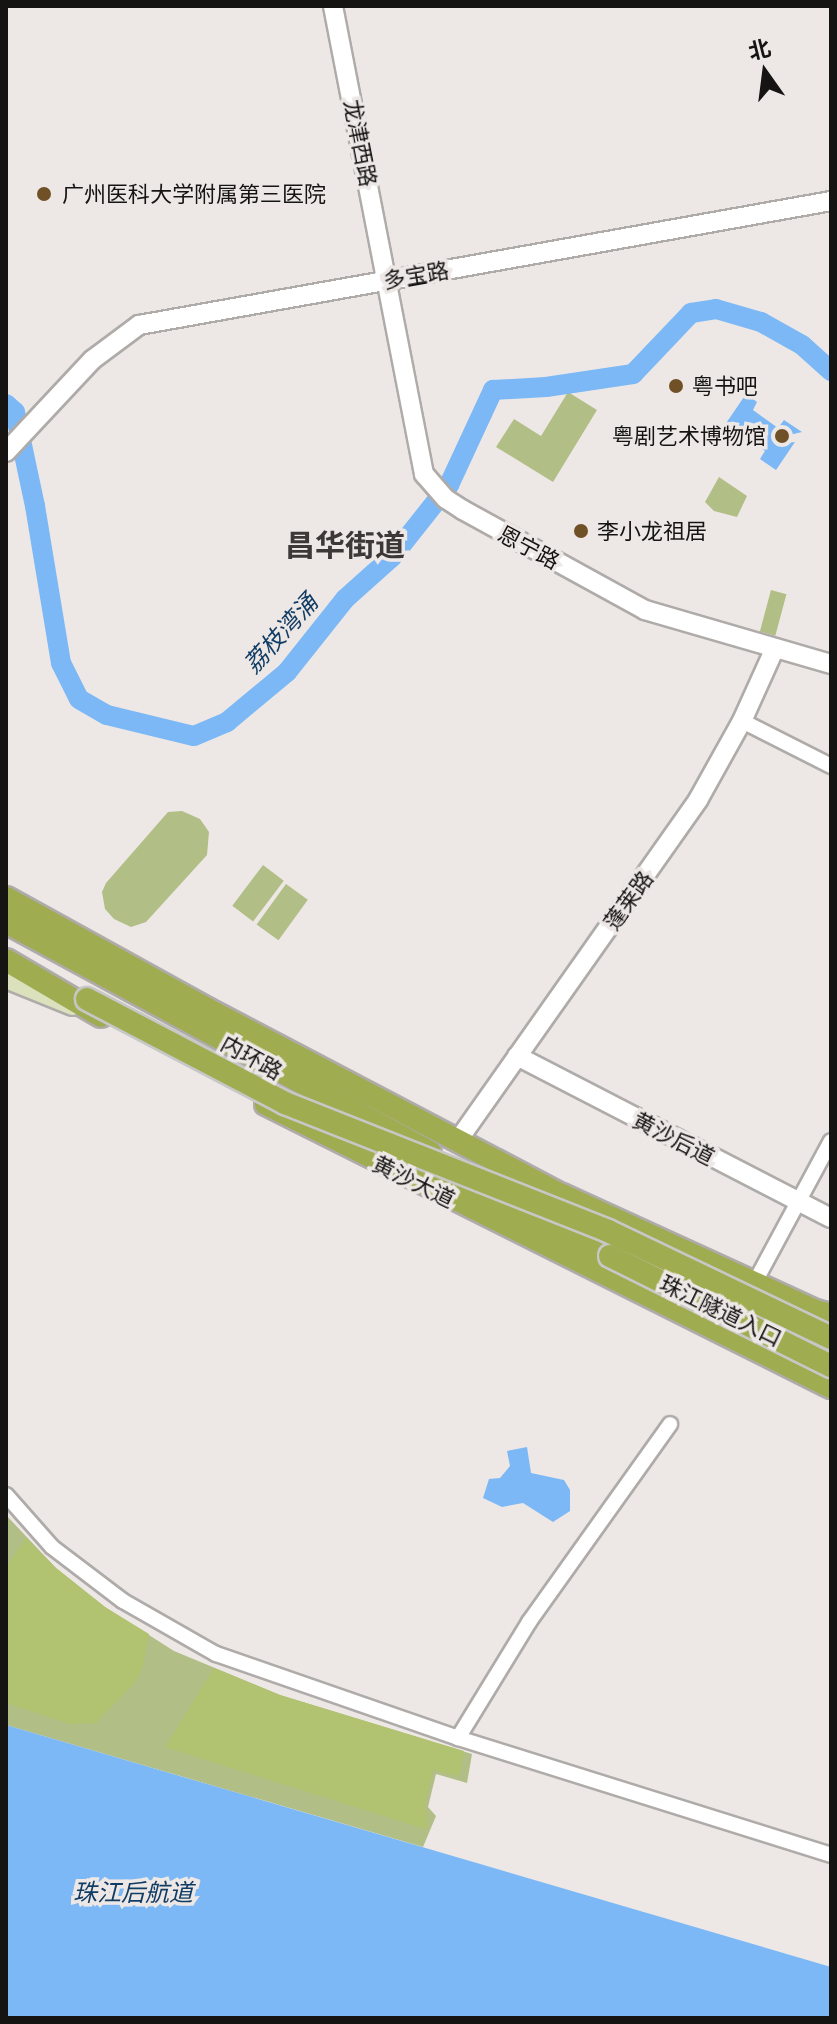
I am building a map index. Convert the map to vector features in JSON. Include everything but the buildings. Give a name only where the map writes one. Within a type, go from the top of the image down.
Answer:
[{"type":"highway","points":[[6,898],[207,1009],[518,1172]]},
{"type":"highway","name":"内环路","points":[[6,922],[103,984],[204,1031],[612,1250],[831,1351]]},
{"type":"highway","points":[[6,936],[103,984],[239,1066],[268,1087]]},
{"type":"highway","points":[[6,956],[408,1160],[612,1250]]},
{"type":"highway","name":"内环路","points":[[6,956],[272,1097],[597,1226],[831,1338]]},
{"type":"highway","name":"黄沙大道","points":[[6,956],[87,1009],[475,1211],[831,1387]]},
{"type":"highway","points":[[204,1031],[829,1315],[824,1335],[815,1350],[801,1356],[770,1355]]},
{"type":"highway","points":[[408,1160],[475,1211]]},
{"type":"highway","name":"珠江隧道入口","points":[[612,1250],[831,1366]]},
{"type":"main road","points":[[6,978],[29,990],[87,1009]]},
{"type":"street","name":"龙津西路","points":[[333,6],[387,280]]},
{"type":"street","name":"多宝路","points":[[8,446],[103,349],[139,325],[831,201]]},
{"type":"street","name":"恩宁路","points":[[387,280],[421,465],[441,494],[497,530],[645,610],[831,664]]},
{"type":"street","name":"蓬莱路","points":[[459,1139],[698,800],[742,721],[775,648]]},
{"type":"street","points":[[742,721],[831,766]]},
{"type":"street","name":"黄沙后道","points":[[517,1056],[831,1218]]},
{"type":"street","points":[[755,1282],[831,1141]]},
{"type":"street","points":[[458,1738],[529,1622],[670,1424]]},
{"type":"street","points":[[6,1495],[52,1547],[123,1601],[174,1633],[216,1654],[458,1738],[831,1855]]},
{"type":"green space","points":[[568,392],[597,410],[553,482],[496,447],[514,419],[541,436]]},
{"type":"green space","points":[[719,477],[747,496],[737,517],[714,511],[705,502]]},
{"type":"green space","points":[[771,590],[786,594],[775,636],[760,632]]},
{"type":"green space","points":[[182,811],[200,819],[209,832],[207,855],[146,922],[131,927],[114,919],[105,909],[102,892],[106,883],[168,812]]},
{"type":"green space","points":[[263,865],[284,881],[253,921],[232,906]]},
{"type":"green space","points":[[286,884],[308,900],[278,940],[257,924]]},
{"type":"green space","points":[[6,1515],[56,1568],[105,1607],[174,1651],[280,1695],[472,1754],[467,1783],[436,1774],[428,1807],[436,1816],[423,1847],[6,1725]]},
{"type":"green space","points":[[26,1538],[56,1568],[105,1607],[149,1634],[143,1666],[136,1681],[96,1723],[70,1724],[6,1703],[6,1567]]},
{"type":"green space","points":[[214,1668],[280,1695],[464,1751],[459,1776],[433,1770],[425,1802],[428,1830],[165,1747]]},
{"type":"water","points":[[746,394],[757,402],[753,410],[778,428],[784,420],[802,432],[777,438],[778,444],[795,442],[776,470],[760,459],[765,451],[746,439],[740,446],[720,432]]},
{"type":"water","points":[[527,1447],[531,1473],[564,1480],[570,1490],[570,1511],[553,1522],[523,1503],[502,1507],[483,1498],[489,1479],[500,1478],[510,1466],[507,1451]]},
{"type":"water","name":"珠江后航道","points":[[6,1725],[831,1967],[831,2018],[6,2018]]},
{"type":"waterway","name":"荔枝湾涌","points":[[6,404],[15,412],[35,506],[61,663],[79,699],[107,715],[194,736],[227,722],[287,672],[345,599],[392,557],[449,485],[493,390],[546,387],[633,374],[691,313],[716,309],[761,322],[802,345],[831,371]]},
{"type":"place","name":"广州医科大学附属第三医院","points":[[44,194]]},
{"type":"place","name":"粤书吧","points":[[676,386]]},
{"type":"place","name":"粤剧艺术博物馆","points":[[782,436]]},
{"type":"place","name":"李小龙祖居","points":[[581,531]]},
{"type":"district","name":"昌华街道","points":[[345,544]]}]
